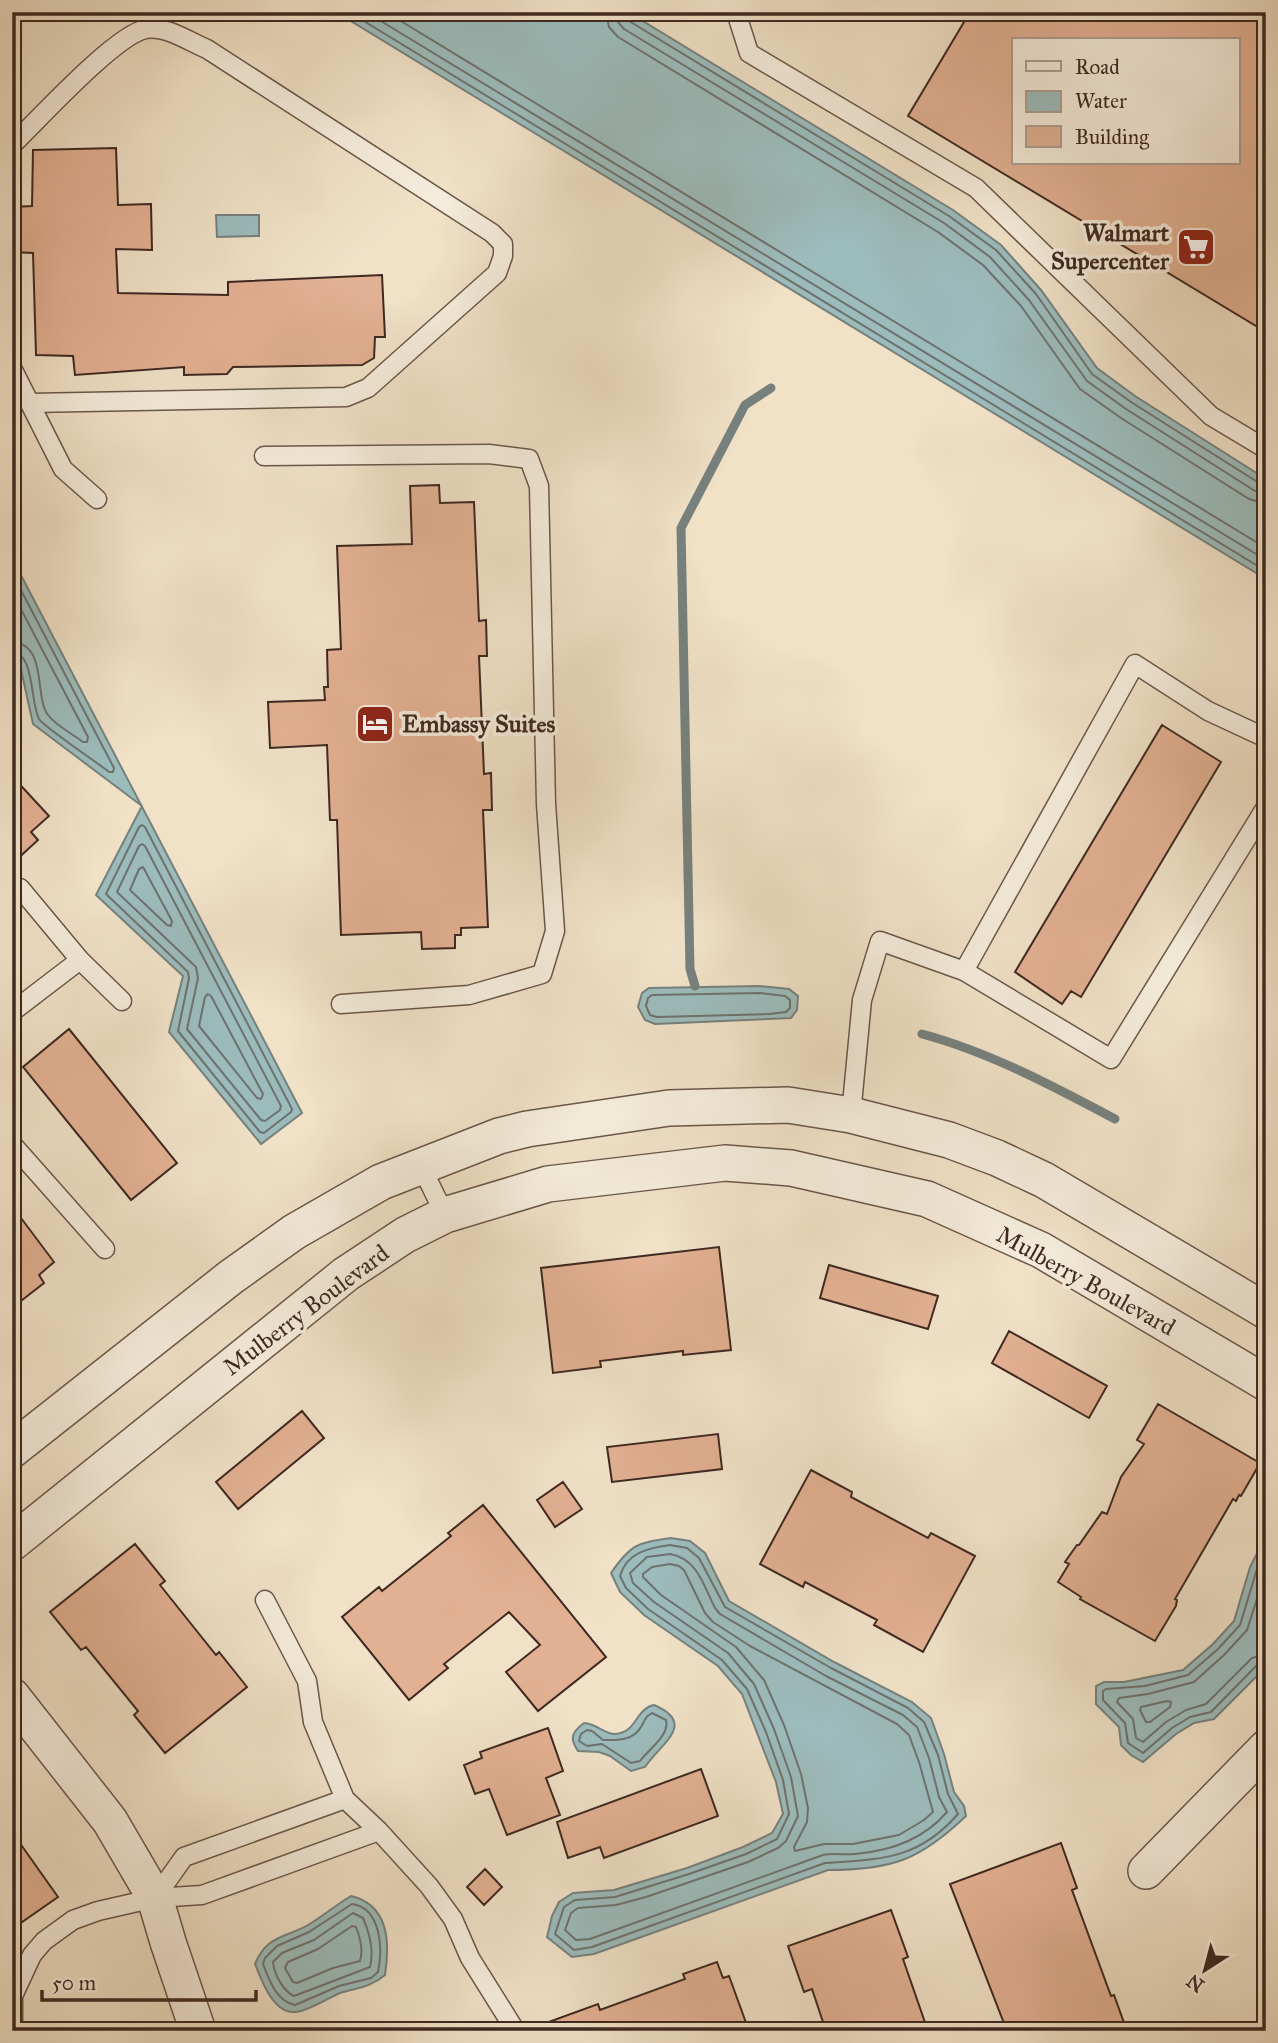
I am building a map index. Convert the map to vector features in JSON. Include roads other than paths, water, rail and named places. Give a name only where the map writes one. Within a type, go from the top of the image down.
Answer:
[{"type":"street","points":[[12,1450],[231,1277],[294,1232],[381,1182],[499,1136],[527,1129],[669,1108],[788,1105],[851,1115],[949,1140],[1044,1180],[1266,1311]]},
{"type":"street","name":"Mulberry Boulevard","points":[[12,1543],[346,1274],[405,1235],[445,1215],[560,1182],[725,1163],[791,1168],[927,1199],[1041,1250],[1266,1383]]},
{"type":"street","points":[[12,1696],[110,1821],[155,1898],[198,2031]]},
{"type":"street","points":[[1146,1871],[1266,1748]]},
{"type":"lane","points":[[736,12],[749,53],[976,188],[1211,416],[1266,449]]},
{"type":"lane","points":[[12,145],[110,49],[145,29],[158,29],[207,49],[492,233],[503,244],[503,256],[497,274],[368,388],[346,397],[30,403]]},
{"type":"lane","points":[[12,368],[63,469],[97,499]]},
{"type":"lane","points":[[264,456],[489,454],[529,459],[539,486],[546,804],[555,931],[542,974],[469,995],[341,1004]]},
{"type":"lane","points":[[964,971],[1135,664],[1208,711],[1266,738]]},
{"type":"lane","points":[[851,1115],[862,999],[880,941],[964,971],[1111,1059],[1266,807]]},
{"type":"lane","points":[[20,888],[80,960],[122,1001]]},
{"type":"lane","points":[[12,1012],[80,960]]},
{"type":"lane","points":[[12,1144],[105,1249]]},
{"type":"lane","points":[[421,1166],[445,1215]]},
{"type":"lane","points":[[265,1600],[307,1681],[313,1723],[345,1799],[379,1831],[429,1886],[453,1919],[470,1958],[515,2031]]},
{"type":"lane","points":[[155,1898],[184,1857],[345,1799]]},
{"type":"lane","points":[[13,2031],[16,1979],[44,1941],[73,1920],[97,1911],[155,1898],[202,1895],[379,1831]]},
{"type":"water","points":[[336,12],[628,12],[953,210],[1001,245],[1041,290],[1097,368],[1135,396],[1266,479],[1266,579]]},
{"type":"water","points":[[216,215],[259,215],[259,236],[217,237]]},
{"type":"water","points":[[12,558],[141,805],[33,724],[20,665],[12,655]]},
{"type":"water","points":[[142,806],[302,1113],[261,1144],[169,1032],[183,976],[96,895]]},
{"type":"water","points":[[760,986],[789,989],[798,996],[797,1010],[791,1018],[655,1024],[645,1020],[638,1007],[642,993],[649,988]]},
{"type":"water","points":[[1266,1536],[1266,1667],[1214,1719],[1194,1723],[1176,1734],[1143,1762],[1121,1745],[1119,1727],[1096,1704],[1096,1686],[1104,1682],[1124,1682],[1183,1670],[1213,1644],[1234,1621],[1250,1567]]},
{"type":"water","points":[[671,1538],[690,1541],[705,1553],[729,1601],[834,1662],[912,1702],[931,1718],[954,1792],[964,1806],[966,1816],[934,1843],[904,1860],[870,1868],[828,1870],[594,1954],[572,1957],[547,1937],[559,1902],[573,1893],[614,1890],[687,1868],[743,1847],[772,1833],[783,1814],[776,1782],[742,1694],[718,1666],[644,1615],[620,1592],[611,1573],[636,1546]]},
{"type":"water","points":[[654,1705],[667,1712],[673,1719],[674,1727],[672,1734],[645,1767],[631,1771],[610,1756],[599,1752],[578,1751],[573,1742],[577,1729],[584,1723],[611,1734],[622,1733],[628,1730],[643,1711]]},
{"type":"water","points":[[351,1896],[364,1901],[380,1916],[386,1938],[385,1975],[369,1985],[340,1993],[305,2010],[295,2012],[280,2007],[269,1994],[255,1964],[260,1955],[277,1938],[308,1925]]},
{"type":"waterway","points":[[695,986],[690,969],[681,528],[745,405],[771,388]]},
{"type":"waterway","points":[[922,1034],[996,1060],[1115,1119]]},
{"type":"place","name":"Walmart Supercenter","points":[[1196,247]]},
{"type":"place","name":"Embassy Suites","points":[[375,724]]}]
